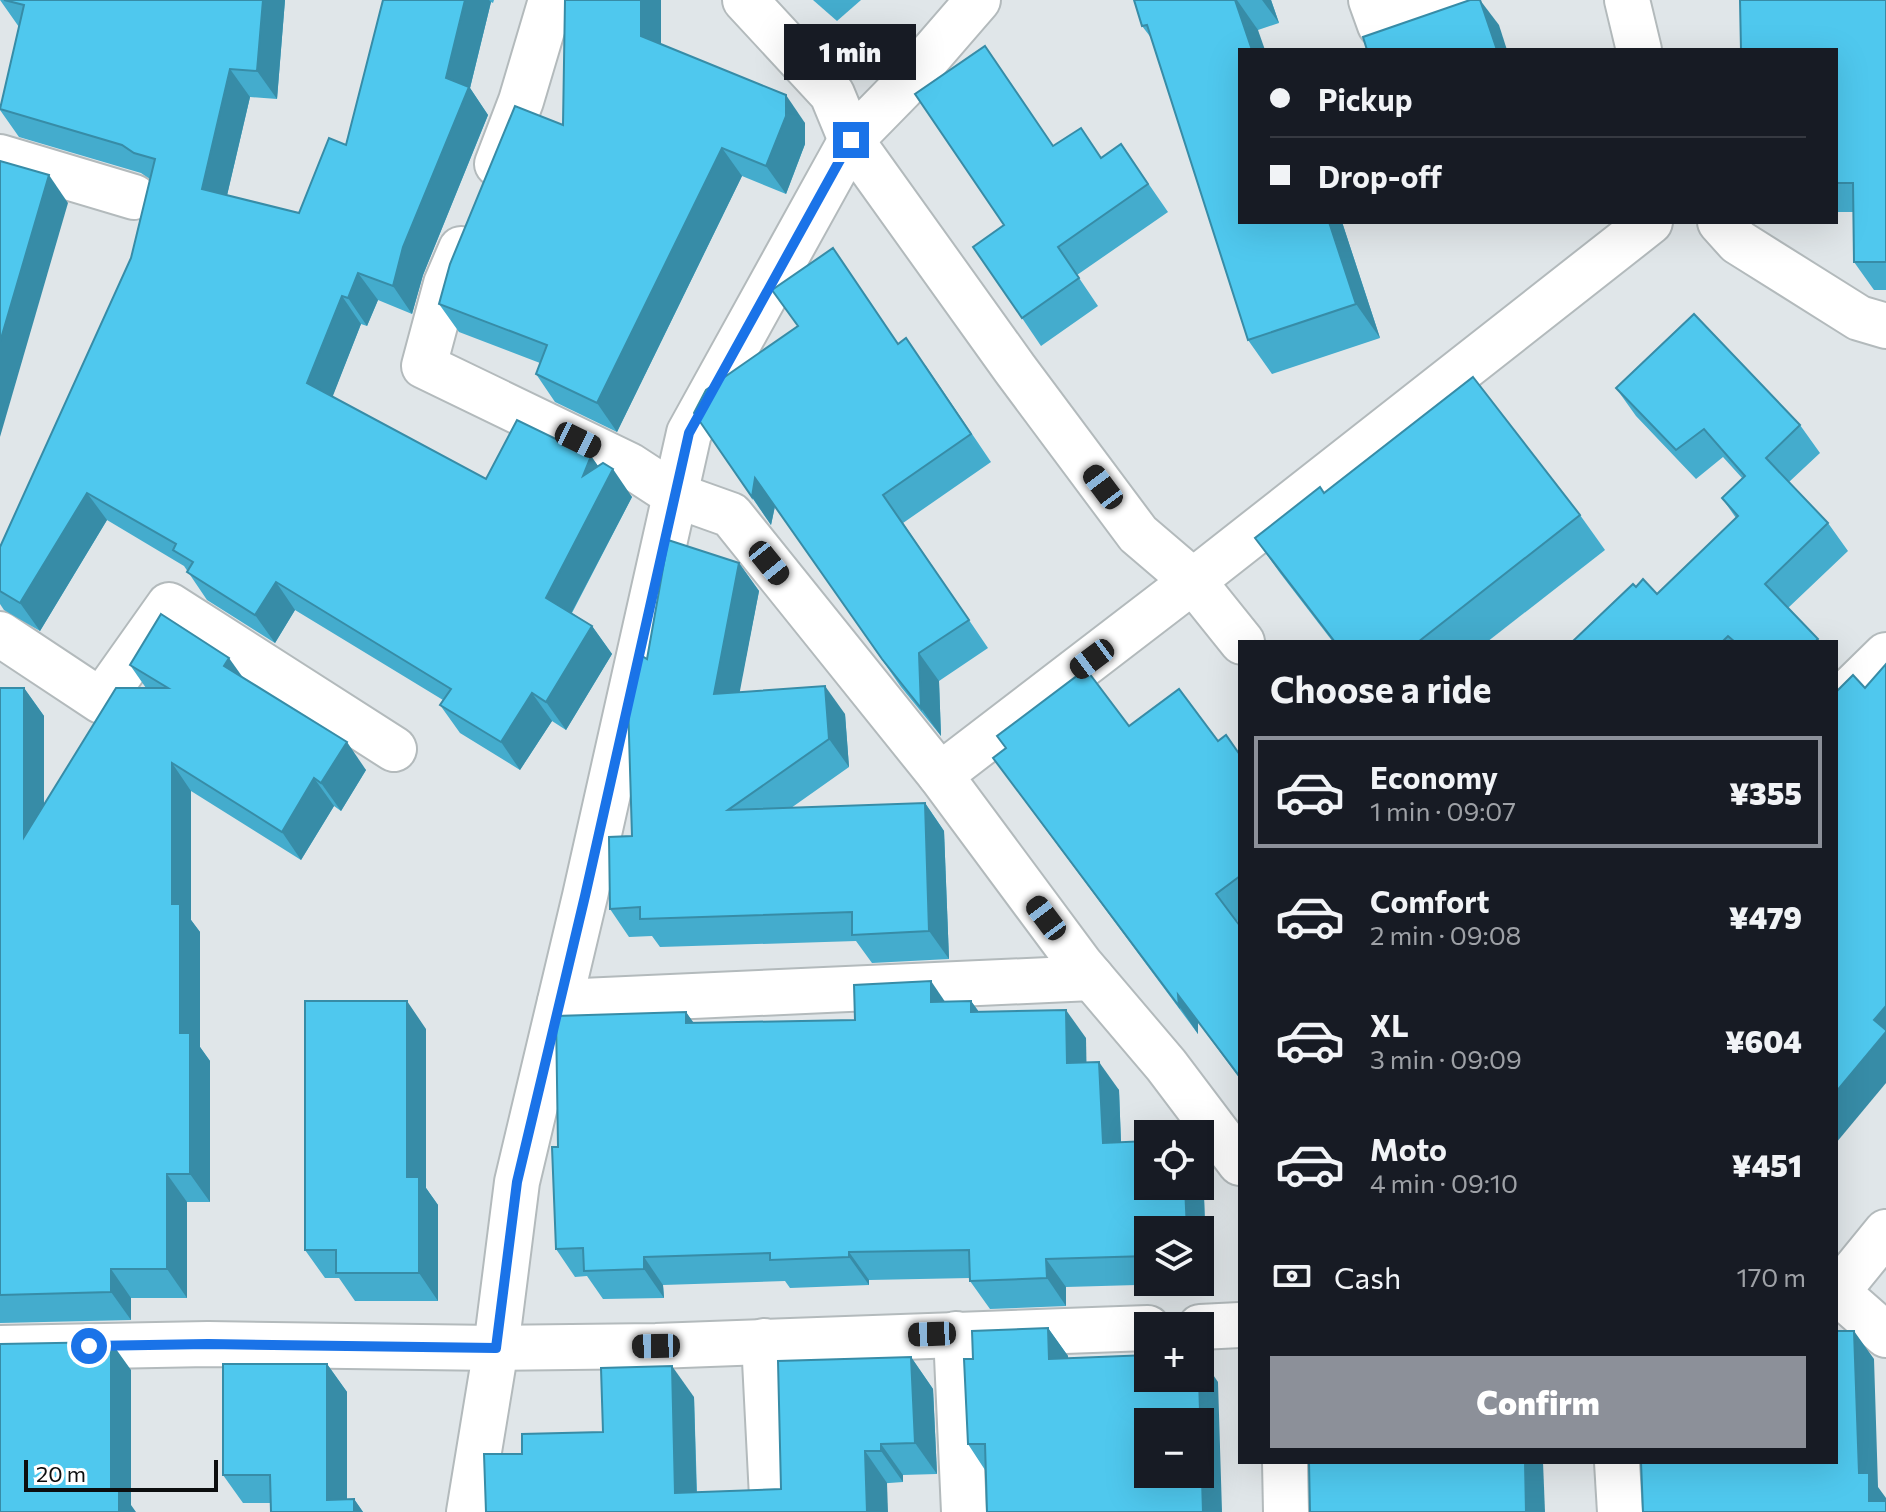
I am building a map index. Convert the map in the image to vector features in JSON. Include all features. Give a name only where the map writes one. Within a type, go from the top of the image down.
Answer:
[{"type":"street","points":[[551,0],[521,101],[446,284],[424,366],[629,465],[675,495],[731,515],[940,775],[1092,978],[1166,1065],[1238,1160]]},
{"type":"street","points":[[745,0],[832,94],[851,140],[1138,534],[1193,581],[1240,640]]},
{"type":"street","points":[[469,1512],[496,1348],[517,1182],[689,433],[851,140],[901,89],[978,0]]},
{"type":"street","points":[[1371,0],[1380,25],[1450,0]]},
{"type":"street","points":[[1627,0],[1639,48]]},
{"type":"street","points":[[0,157],[134,197]]},
{"type":"street","points":[[940,775],[1193,581],[1647,224]]},
{"type":"street","points":[[1722,224],[1738,242],[1859,318],[1886,326]]},
{"type":"street","points":[[0,634],[101,701],[169,605],[394,749]]},
{"type":"street","points":[[1838,702],[1886,655]]},
{"type":"street","points":[[560,1002],[1092,978]]},
{"type":"street","points":[[1838,1291],[1886,1232]]},
{"type":"street","points":[[1838,1293],[1886,1335]]},
{"type":"street","points":[[1214,1326],[1238,1325]]},
{"type":"street","points":[[0,1348],[208,1344],[496,1348],[1134,1328]]},
{"type":"street","points":[[956,1334],[964,1512]]},
{"type":"street","points":[[764,1341],[772,1497]]},
{"type":"street","points":[[1285,1464],[1286,1512]]},
{"type":"street","points":[[1617,1464],[1620,1512]]},
{"type":"building","points":[[4,0],[263,0],[257,71],[230,69],[202,189],[299,213],[329,138],[346,145],[383,0],[465,0],[446,78],[469,87],[403,247],[393,286],[358,273],[348,298],[342,296],[307,383],[486,479],[517,420],[591,456],[583,476],[603,463],[613,469],[546,598],[592,626],[546,702],[532,693],[501,742],[440,705],[451,689],[276,582],[255,615],[187,572],[193,562],[173,550],[176,544],[87,493],[20,603],[0,591],[0,547],[131,258],[155,159],[134,153],[122,145],[0,109],[24,5]]},
{"type":"building","points":[[565,0],[641,0],[641,36],[786,95],[786,116],[766,166],[722,148],[597,403],[536,374],[547,345],[439,304],[450,264],[515,106],[563,125]]},
{"type":"building","points":[[1134,0],[1235,0],[1251,48],[1238,48],[1238,224],[1330,224],[1356,304],[1248,340],[1147,25],[1142,26]]},
{"type":"building","points":[[1470,0],[1480,0],[1496,48],[1366,48],[1363,37]]},
{"type":"building","points":[[1740,0],[1886,0],[1886,262],[1854,262],[1853,183],[1838,183],[1838,48],[1741,48]]},
{"type":"building","points":[[985,46],[1053,146],[1081,128],[1101,158],[1121,144],[1148,184],[1058,247],[1079,278],[1022,318],[973,247],[1004,225],[915,94]]},
{"type":"building","points":[[0,161],[49,175],[0,342]]},
{"type":"building","points":[[833,248],[898,344],[906,338],[971,434],[883,495],[969,620],[919,653],[921,708],[882,659],[755,478],[752,497],[694,413],[706,390],[798,326],[772,290]]},
{"type":"building","points":[[1694,314],[1800,425],[1766,458],[1828,523],[1765,584],[1817,640],[1733,640],[1728,636],[1724,640],[1574,640],[1633,584],[1636,587],[1643,579],[1657,594],[1738,516],[1722,498],[1745,476],[1704,429],[1676,450],[1616,388]]},
{"type":"building","points":[[1473,377],[1580,515],[1421,640],[1333,640],[1255,538],[1320,487],[1324,493]]},
{"type":"building","points":[[668,540],[739,563],[714,694],[825,686],[829,739],[728,810],[925,803],[929,931],[852,935],[852,912],[640,919],[640,907],[610,909],[609,837],[632,836],[628,702],[639,654],[647,659]]},
{"type":"building","points":[[161,614],[229,658],[224,666],[347,742],[321,783],[314,778],[282,832],[172,763],[172,904],[180,904],[180,1033],[190,1033],[190,1174],[167,1174],[167,1269],[111,1269],[111,1292],[0,1295],[0,688],[24,688],[24,837],[116,688],[168,688],[130,665]]},
{"type":"building","points":[[1886,664],[1886,1006],[1874,1020],[1886,1032],[1838,1090],[1838,690],[1853,675],[1865,688]]},
{"type":"building","points":[[1086,669],[1129,726],[1179,689],[1218,741],[1226,735],[1238,752],[1238,878],[1216,894],[1238,923],[1238,1074],[1178,995],[1179,1006],[993,758],[1006,748],[997,736]]},
{"type":"building","points":[[931,981],[931,1002],[971,1001],[971,1012],[1066,1010],[1067,1063],[1099,1062],[1103,1143],[1134,1142],[1134,1200],[1186,1200],[1186,1216],[1134,1216],[1134,1256],[1046,1259],[1047,1278],[970,1281],[969,1250],[849,1252],[849,1257],[770,1260],[770,1253],[644,1257],[644,1269],[584,1271],[583,1248],[556,1249],[552,1147],[558,1147],[556,1016],[686,1012],[686,1023],[855,1020],[854,985]]},
{"type":"building","points":[[305,1001],[407,1001],[407,1177],[419,1177],[419,1273],[336,1273],[336,1250],[305,1250]]},
{"type":"building","points":[[1048,1328],[1049,1359],[1134,1356],[1134,1392],[1199,1392],[1200,1408],[1134,1408],[1134,1488],[1202,1488],[1203,1512],[987,1512],[985,1444],[968,1444],[964,1359],[973,1359],[972,1331]]},
{"type":"building","points":[[1838,1331],[1854,1331],[1859,1473],[1869,1473],[1869,1501],[1886,1501],[1886,1512],[1643,1512],[1641,1464],[1838,1464]]},
{"type":"building","points":[[111,1342],[111,1488],[119,1488],[119,1512],[0,1512],[0,1344]]},
{"type":"building","points":[[911,1357],[915,1443],[881,1444],[881,1451],[865,1451],[867,1512],[486,1512],[484,1454],[522,1454],[522,1434],[603,1432],[601,1368],[672,1366],[675,1493],[781,1489],[778,1361]]},
{"type":"building","points":[[223,1364],[327,1364],[327,1500],[354,1499],[354,1512],[271,1512],[270,1475],[223,1475]]},
{"type":"building","points":[[1309,1464],[1525,1464],[1526,1512],[1310,1512]]},
{"type":"route","points":[[89,1346],[208,1344],[496,1348],[517,1182],[689,433],[851,140]]}]
